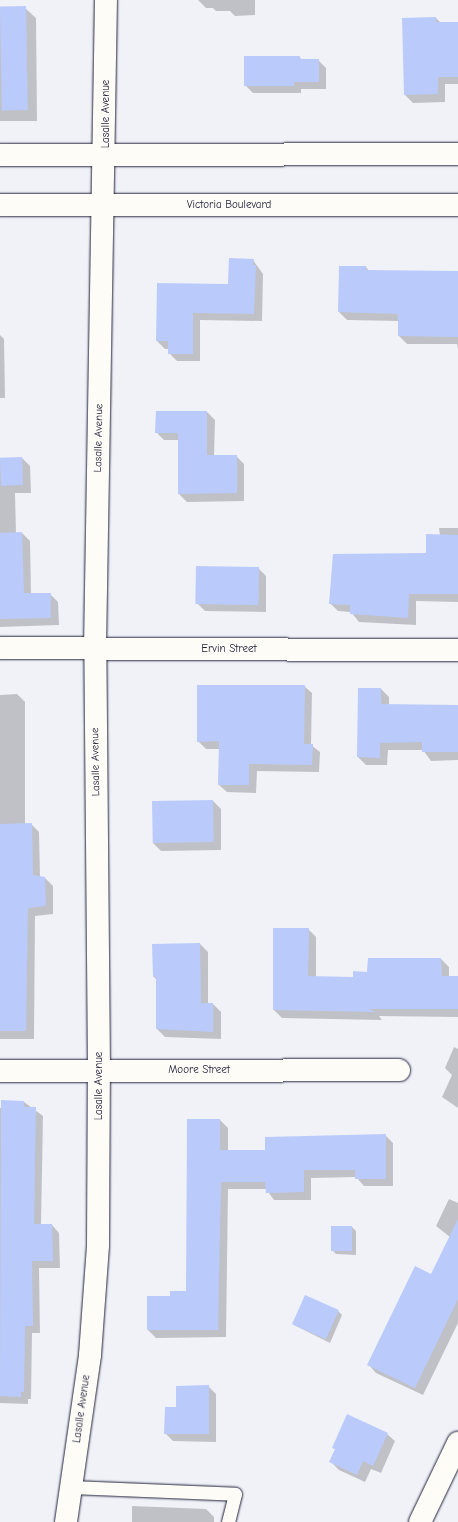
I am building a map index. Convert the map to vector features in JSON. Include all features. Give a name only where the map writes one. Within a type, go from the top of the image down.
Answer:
[{"type":"main road","name":"Lasalle Avenue","points":[[66,1522],[90,1355],[98,1245],[99,1070],[95,648],[105,156],[106,0]]},
{"type":"main road","points":[[0,155],[105,156],[458,154]]},
{"type":"main road","name":"Victoria Boulevard","points":[[0,206],[458,205]]},
{"type":"main road","name":"Ervin Street","points":[[0,648],[458,650]]},
{"type":"main road","name":"Moore Street","points":[[0,1071],[399,1070]]},
{"type":"main road","points":[[420,1522],[458,1443]]},
{"type":"lane","points":[[71,1487],[235,1494],[228,1522]]},
{"type":"building","points":[[0,6],[26,6],[28,110],[2,110]]},
{"type":"building","points":[[436,17],[436,22],[458,22],[458,77],[438,77],[438,94],[404,95],[402,18]]},
{"type":"building","points":[[244,56],[300,56],[300,59],[319,59],[319,82],[294,82],[294,86],[244,86]]},
{"type":"building","points":[[229,258],[254,259],[253,265],[256,265],[254,314],[193,313],[193,354],[168,354],[168,341],[156,341],[157,283],[228,284]]},
{"type":"building","points":[[339,266],[366,266],[366,270],[458,271],[458,337],[398,336],[398,314],[338,312]]},
{"type":"building","points":[[156,411],[207,411],[207,455],[237,455],[237,493],[178,494],[178,433],[155,433]]},
{"type":"building","points":[[22,457],[23,485],[1,486],[0,458]]},
{"type":"building","points":[[22,532],[24,593],[51,593],[51,618],[0,619],[0,533]]},
{"type":"building","points":[[426,534],[458,535],[458,594],[409,594],[408,618],[350,614],[350,605],[329,604],[333,554],[426,553]]},
{"type":"building","points":[[196,566],[259,567],[258,605],[195,604]]},
{"type":"building","points":[[197,685],[305,685],[304,744],[313,744],[312,765],[249,764],[249,785],[218,785],[219,741],[197,742]]},
{"type":"building","points":[[358,688],[381,688],[381,704],[458,705],[458,752],[422,752],[422,742],[380,743],[380,758],[357,757]]},
{"type":"building","points":[[213,800],[214,842],[153,843],[152,801]]},
{"type":"building","points":[[32,823],[33,875],[45,877],[46,906],[28,908],[26,1031],[0,1031],[0,824]]},
{"type":"building","points":[[273,928],[309,928],[308,976],[353,977],[353,971],[367,972],[368,958],[441,958],[442,976],[458,976],[458,1009],[369,1009],[376,1012],[273,1010]]},
{"type":"building","points":[[200,943],[201,1003],[213,1003],[213,1032],[156,1029],[156,977],[153,977],[152,944]]},
{"type":"building","points":[[1,1100],[24,1101],[24,1107],[36,1107],[34,1224],[52,1224],[53,1261],[32,1261],[33,1326],[25,1326],[24,1392],[21,1392],[21,1397],[0,1396]]},
{"type":"building","points":[[187,1119],[220,1119],[220,1150],[265,1150],[265,1137],[386,1134],[386,1179],[355,1179],[355,1170],[304,1170],[304,1192],[266,1193],[265,1182],[221,1182],[218,1330],[147,1330],[147,1296],[170,1296],[170,1291],[186,1291]]},
{"type":"building","points":[[458,1219],[458,1299],[415,1388],[367,1365],[415,1266],[431,1274]]},
{"type":"building","points":[[331,1226],[352,1226],[352,1251],[331,1251]]},
{"type":"building","points":[[305,1295],[339,1310],[326,1339],[292,1324]]},
{"type":"building","points":[[209,1385],[209,1434],[164,1434],[165,1407],[176,1407],[176,1386]]},
{"type":"building","points":[[347,1414],[388,1433],[373,1466],[363,1461],[357,1475],[329,1462],[335,1449],[332,1448]]}]
